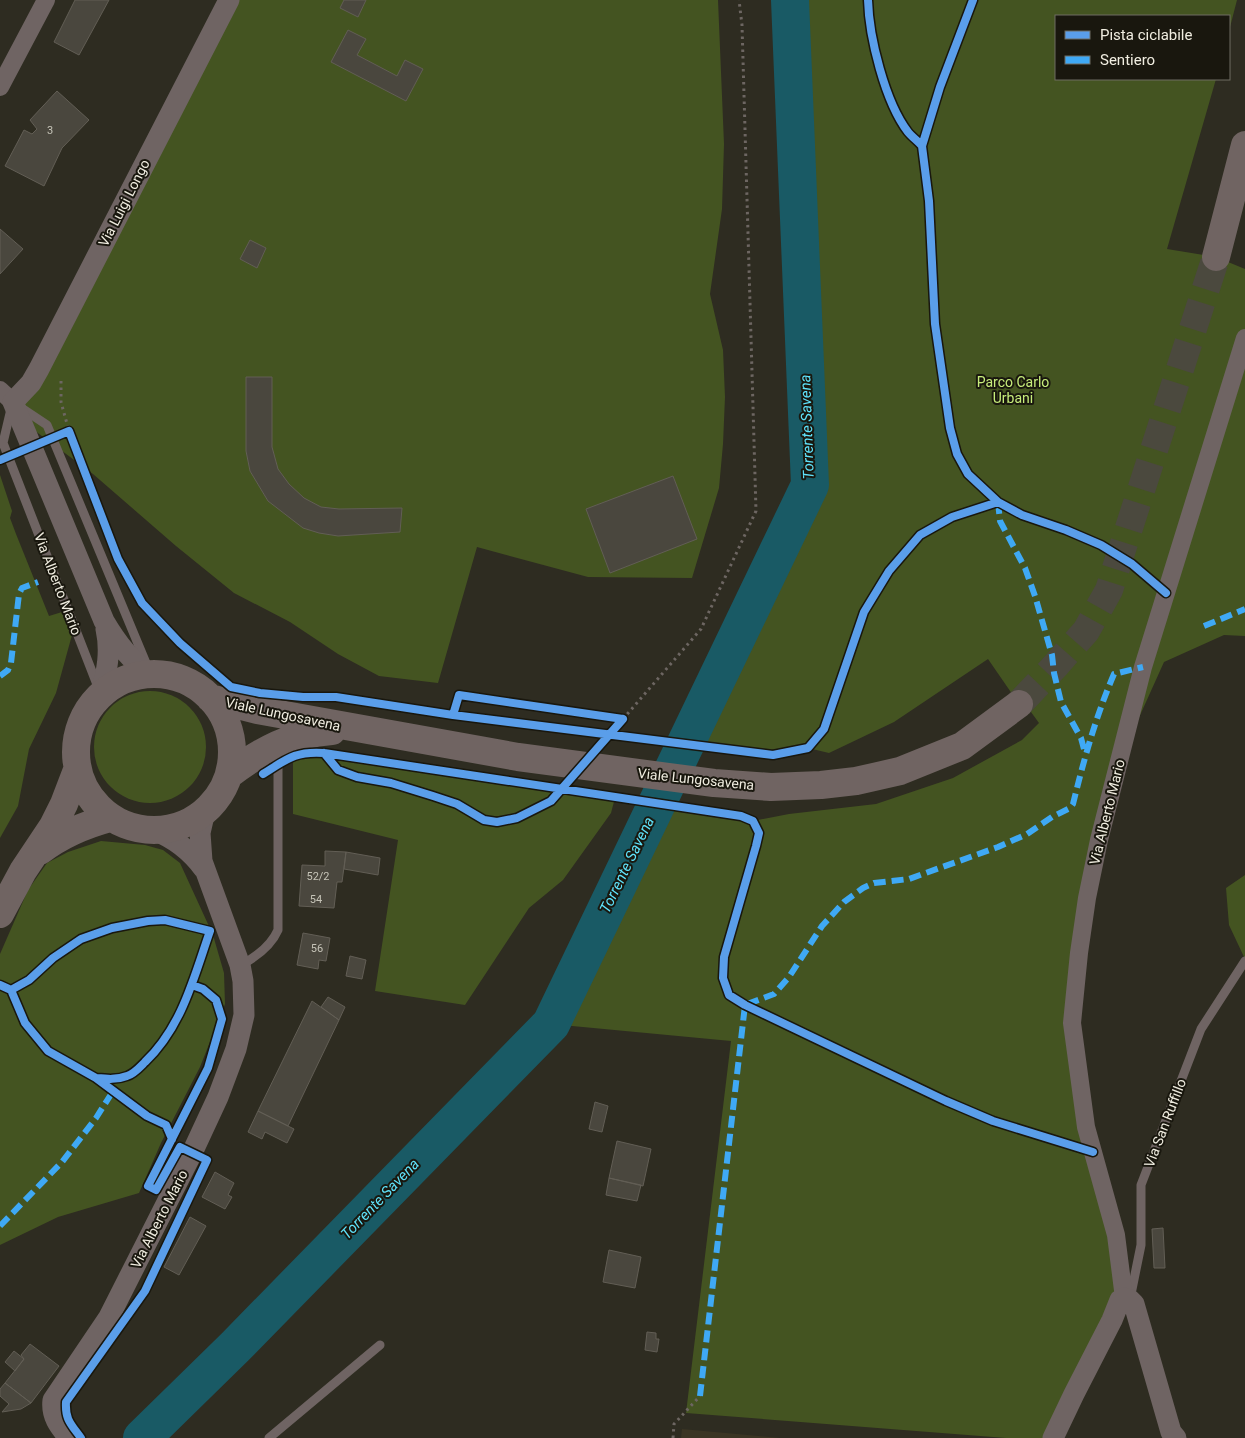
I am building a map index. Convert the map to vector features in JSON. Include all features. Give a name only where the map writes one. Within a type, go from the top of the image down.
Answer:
[{"type":"main road","points":[[1216,257],[1245,145]]},
{"type":"main road","points":[[150,674],[167,675],[183,680],[198,688],[210,698],[222,714],[229,732],[232,751],[230,774],[216,799],[205,811],[189,822],[172,828],[152,830],[130,827],[110,818],[95,805],[84,789],[77,770],[75,749],[78,729],[88,710],[101,694],[124,680],[150,674]]},
{"type":"main road","name":"Viale Lungosavena","points":[[210,698],[257,710],[356,729],[518,757],[714,783],[771,787],[821,785],[856,781],[900,771],[962,746],[1018,704]]},
{"type":"main road","name":"Viale Lungosavena","points":[[230,774],[270,747],[293,738],[321,732],[356,729]]},
{"type":"main road","points":[[0,914],[12,890],[60,812],[77,770]]},
{"type":"main road","points":[[33,856],[53,840],[74,829],[110,818]]},
{"type":"street","points":[[0,87],[46,0]]},
{"type":"street","name":"Via Luigi Longo","points":[[7,396],[31,383],[39,370],[229,0]]},
{"type":"street","name":"Via Alberto Mario","points":[[1127,1299],[1116,1235],[1086,1127],[1072,1023],[1079,953],[1087,898],[1143,667],[1245,338]]},
{"type":"street","name":"Via Alberto Mario","points":[[7,396],[104,621],[116,641],[128,655],[137,665],[150,674]]},
{"type":"street","name":"Via Alberto Mario","points":[[101,694],[109,660],[109,643],[104,621]]},
{"type":"street","name":"Via Alberto Mario","points":[[63,1431],[52,1411],[53,1400],[109,1317],[192,1153],[218,1097],[236,1049],[244,1015],[243,981],[240,965],[206,871],[200,847],[200,833],[205,811]]},
{"type":"street","name":"Via Alberto Mario","points":[[152,830],[177,841],[191,853],[206,871]]},
{"type":"street","points":[[1127,1299],[1134,1304],[1139,1317],[1171,1432],[1176,1438]]},
{"type":"street","name":"Via San Ruffillo","points":[[1053,1438],[1112,1320],[1120,1300],[1127,1299]]},
{"type":"lane","points":[[7,396],[47,425],[150,674]]},
{"type":"lane","name":"Via Alberto Mario","points":[[7,396],[3,443],[101,694]]},
{"type":"lane","points":[[240,965],[263,949],[275,937],[278,930],[278,765]]},
{"type":"lane","name":"Via San Ruffillo","points":[[1127,1299],[1140,1245],[1141,1185],[1201,1029],[1245,961]]},
{"type":"lane","points":[[269,1438],[380,1345]]},
{"type":"path","points":[[616,727],[701,629],[756,511],[742,25],[739,0]]},
{"type":"path","points":[[61,380],[61,402],[73,440]]},
{"type":"path","points":[[613,718],[623,719]]},
{"type":"path","points":[[673,1438],[674,1424],[700,1396]]},
{"type":"shaded area","points":[[682,1429],[780,1438],[681,1438]]},
{"type":"green space","points":[[223,0],[718,0],[724,144],[722,209],[710,294],[723,350],[725,397],[723,444],[719,488],[692,578],[588,577],[477,547],[438,683],[379,676],[338,654],[290,622],[234,593],[93,474],[11,413]]},
{"type":"green space","name":"Parco Carlo Urbani","points":[[790,0],[1237,0],[1230,27],[1230,15],[1055,15],[1055,80],[1216,80],[1167,249],[1216,257],[1245,269],[1245,636],[1224,635],[1164,662],[1119,762],[1099,840],[1075,1045],[1128,1270],[1043,1438],[1006,1438],[686,1413],[731,1041],[551,1024],[659,804],[741,816],[753,821],[789,814],[876,804],[953,778],[1022,740],[1039,723],[1031,712],[1019,704],[988,659],[894,722],[829,753],[808,748],[773,755],[685,745],[810,485]]},
{"type":"green space","points":[[0,475],[12,511],[10,518],[49,616],[62,612],[72,635],[56,693],[29,749],[18,806],[0,838]]},
{"type":"green space","points":[[150,691],[161,692],[171,696],[189,708],[201,726],[205,736],[205,758],[201,768],[189,786],[171,798],[161,802],[150,803],[139,802],[129,798],[111,786],[99,768],[95,758],[94,747],[95,736],[99,726],[111,708],[129,696],[139,692]]},
{"type":"green space","points":[[335,752],[616,794],[611,813],[563,880],[529,908],[465,1005],[375,991],[398,840],[293,814],[293,761],[307,756]]},
{"type":"green space","points":[[101,841],[145,845],[163,850],[180,863],[213,935],[224,973],[225,1004],[200,1067],[161,1143],[139,1193],[58,1217],[0,1245],[0,954],[28,890],[47,863],[68,852]]},
{"type":"green space","points":[[1245,875],[1245,959],[1229,925],[1226,888]]},
{"type":"building","points":[[75,0],[109,0],[79,55],[54,42]]},
{"type":"building","points":[[344,0],[366,0],[358,17],[340,8]]},
{"type":"building","points":[[348,30],[366,39],[357,55],[397,76],[405,60],[423,69],[406,101],[331,62]]},
{"type":"building","points":[[57,91],[89,120],[62,148],[44,186],[5,166],[24,130],[32,134],[37,129],[30,120]]},
{"type":"building","points":[[0,229],[23,249],[0,274]]},
{"type":"building","points":[[250,240],[266,248],[257,268],[240,259]]},
{"type":"building","points":[[246,377],[272,377],[272,447],[278,469],[289,484],[304,498],[321,507],[339,509],[402,508],[400,532],[338,536],[319,533],[303,528],[268,501],[250,471],[246,451]]},
{"type":"building","points":[[673,476],[697,539],[610,573],[586,509]]},
{"type":"building","points":[[325,851],[346,852],[342,882],[337,882],[334,908],[299,906],[302,865],[325,866]]},
{"type":"building","points":[[346,852],[380,858],[378,875],[344,869]]},
{"type":"building","points":[[303,933],[330,938],[326,961],[319,960],[318,969],[297,965]]},
{"type":"building","points":[[350,956],[366,960],[362,979],[346,976]]},
{"type":"building","points":[[328,997],[345,1007],[339,1020],[321,1007]]},
{"type":"building","points":[[312,1001],[339,1020],[288,1126],[258,1111]]},
{"type":"building","points":[[595,1102],[608,1106],[602,1132],[589,1129]]},
{"type":"building","points":[[258,1111],[294,1129],[287,1143],[265,1132],[262,1139],[248,1132]]},
{"type":"building","points":[[617,1141],[651,1149],[643,1186],[609,1178]]},
{"type":"building","points":[[215,1172],[234,1183],[228,1195],[232,1197],[225,1209],[202,1197]]},
{"type":"building","points":[[609,1178],[641,1185],[637,1201],[606,1195]]},
{"type":"building","points":[[190,1217],[206,1226],[179,1275],[164,1267]]},
{"type":"building","points":[[1163,1228],[1165,1268],[1154,1268],[1152,1229]]},
{"type":"building","points":[[609,1250],[641,1257],[635,1288],[603,1282]]},
{"type":"building","points":[[647,1332],[656,1333],[656,1339],[659,1339],[657,1352],[645,1350]]},
{"type":"building","points":[[30,1344],[59,1366],[31,1403],[5,1383],[24,1359],[21,1355]]},
{"type":"building","points":[[14,1351],[24,1359],[15,1371],[5,1362]]},
{"type":"building","points":[[5,1383],[31,1403],[21,1409],[2,1412],[9,1404],[0,1396],[0,1389]]},
{"type":"waterway","name":"Torrente Savena","points":[[142,1438],[235,1347],[551,1024],[810,485],[790,0]]},
{"type":"tunnel","points":[[1019,704],[1086,631],[1109,590],[1216,257]]},
{"type":"marked path","points":[[998,502],[1000,521],[1025,568],[1035,596],[1052,655],[1061,702],[1081,738],[1085,753]]},
{"type":"marked path","points":[[0,676],[8,670],[11,663],[19,594],[22,588],[38,582]]},
{"type":"marked path","points":[[1204,626],[1245,609]]},
{"type":"marked path","points":[[700,1396],[745,1005],[774,994],[789,977],[822,926],[844,902],[863,888],[874,883],[909,879],[998,847],[1027,834],[1052,817],[1070,808],[1073,804],[1096,722],[1114,674],[1143,667]]},
{"type":"marked path","points":[[0,1226],[62,1162],[96,1118],[115,1088]]},
{"type":"cycle path","points":[[868,0],[875,50],[892,104],[908,132],[922,146]]},
{"type":"cycle path","points":[[973,0],[940,87],[922,146],[929,201],[935,324],[950,428],[957,454],[968,474],[998,502],[1022,515],[1066,530],[1101,545],[1132,564],[1166,593]]},
{"type":"cycle path","points":[[0,460],[69,431],[118,559],[142,603],[180,643],[231,687],[260,693],[303,697],[336,697],[453,715],[773,755],[808,748],[824,729],[864,612],[889,571],[920,535],[952,517],[998,502]]},
{"type":"cycle path","points":[[453,715],[459,695],[623,719]]},
{"type":"cycle path","points":[[324,753],[338,770],[357,777],[391,783],[433,796],[457,804],[484,820],[497,822],[517,818],[551,801],[623,719]]},
{"type":"cycle path","points":[[263,774],[292,757],[306,753],[324,753],[741,816],[753,821],[759,833],[724,957],[723,978],[729,995],[745,1005],[946,1101],[993,1121],[1093,1152]]},
{"type":"cycle path","points":[[11,990],[29,980],[53,958],[81,939],[112,928],[148,921],[165,920],[210,931],[178,1017],[158,1048],[130,1075],[116,1079],[96,1078]]},
{"type":"cycle path","points":[[0,985],[11,990],[25,1023],[48,1051],[96,1078],[147,1116],[166,1125],[172,1139]]},
{"type":"cycle path","points":[[81,1438],[68,1418],[66,1402],[145,1291],[207,1160],[180,1147],[156,1190],[148,1186],[208,1068],[222,1019],[216,1000],[203,989],[192,985]]}]
